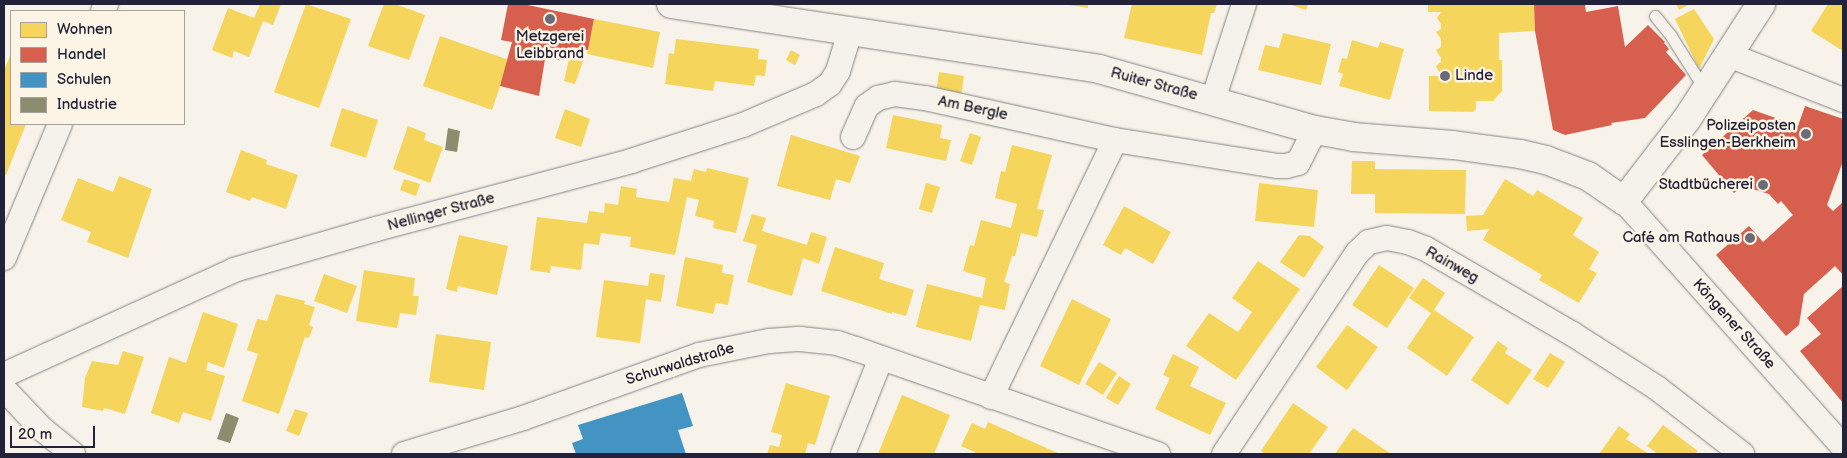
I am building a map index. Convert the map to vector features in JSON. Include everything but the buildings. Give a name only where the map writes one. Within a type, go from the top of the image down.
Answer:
[{"type":"street","name":"Ruiter Straße","points":[[671,4],[1099,69],[1315,130],[1392,142],[1453,145],[1520,154],[1546,160],[1588,176],[1624,201]]},
{"type":"street","points":[[1213,100],[1244,4]]},
{"type":"street","points":[[1624,201],[1706,92],[1761,4]]},
{"type":"street","name":"Nellinger Straße","points":[[4,375],[234,270],[376,229],[583,175],[743,125],[816,94],[830,84],[838,71],[850,32]]},
{"type":"street","points":[[1730,55],[1843,100]]},
{"type":"street","name":"Am Bergle","points":[[853,137],[866,106],[878,98],[903,94],[1115,140],[1286,166],[1298,163],[1315,130]]},
{"type":"street","points":[[4,258],[60,125]]},
{"type":"street","points":[[991,397],[1115,140]]},
{"type":"street","name":"Köngener Straße","points":[[1624,201],[1843,447]]},
{"type":"street","name":"Rainweg","points":[[1224,454],[1357,253],[1369,242],[1387,238],[1408,242],[1426,249],[1571,333],[1658,388],[1742,454]]},
{"type":"street","name":"Schurwaldstraße","points":[[404,454],[514,421],[700,355],[769,341],[820,340],[837,343],[1158,454]]},
{"type":"street","points":[[843,454],[881,358]]},
{"type":"street","points":[[4,389],[42,429],[73,454]]},
{"type":"lane","points":[[1655,16],[1671,36],[1706,92]]},
{"type":"place","name":"Metzgerei Leibbrand","points":[[550,19]]},
{"type":"place","name":"Linde","points":[[1445,76]]},
{"type":"place","name":"Polizeiposten Esslingen-Berkheim","points":[[1806,134]]},
{"type":"place","name":"Stadtbücherei","points":[[1763,185]]},
{"type":"place","name":"Café am Rathaus","points":[[1750,238]]}]
